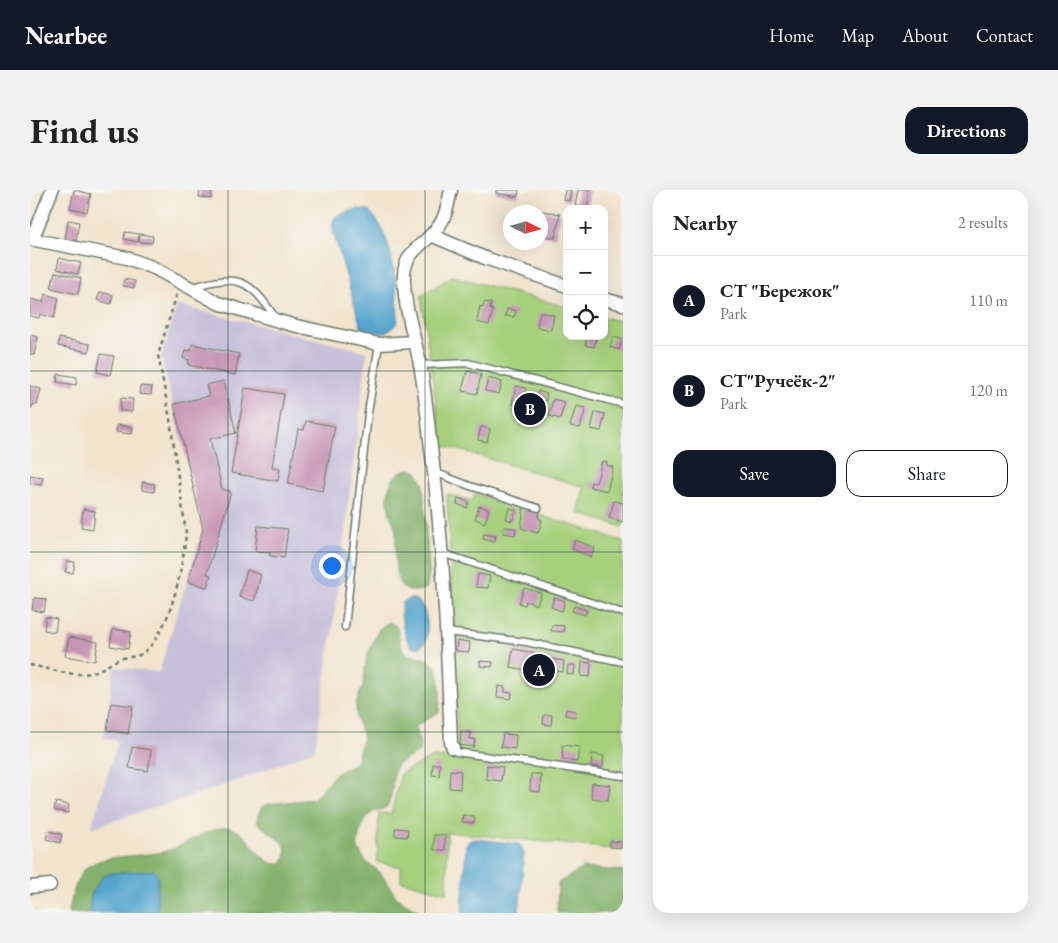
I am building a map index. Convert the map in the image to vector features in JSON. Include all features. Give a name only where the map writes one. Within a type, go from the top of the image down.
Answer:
[{"type":"street","points":[[30,234],[36,230],[52,190]]},
{"type":"street","points":[[451,190],[445,217],[432,236],[412,251],[405,268],[405,289],[413,342],[420,365],[434,472],[447,632],[451,743],[453,748]]},
{"type":"street","points":[[432,236],[485,258],[563,285]]},
{"type":"street","points":[[30,238],[128,258],[154,268],[218,303],[278,321],[379,344],[413,342]]},
{"type":"street","points":[[608,300],[623,304]]},
{"type":"street","points":[[30,887],[50,885]]},
{"type":"lane","points":[[185,286],[213,281],[242,282],[255,291],[278,321]]},
{"type":"lane","points":[[345,626],[368,412],[379,344]]},
{"type":"lane","points":[[420,365],[468,363],[623,404]]},
{"type":"lane","points":[[434,472],[538,508]]},
{"type":"lane","points":[[440,553],[623,613]]},
{"type":"lane","points":[[447,632],[526,642],[623,662]]},
{"type":"lane","points":[[453,748],[456,752],[623,776]]},
{"type":"path","points":[[30,665],[82,674],[95,672],[118,659],[142,654],[155,640],[166,618],[180,568],[186,533],[170,418],[158,355],[185,286]]},
{"type":"shaded area","points":[[177,305],[367,352],[335,611],[315,750],[234,782],[91,828],[118,741],[104,738],[114,667],[159,672],[203,529],[161,357]]},
{"type":"green space","points":[[452,276],[563,306],[563,340],[608,340],[608,318],[623,322],[623,527],[578,513],[584,487],[442,445],[421,296]]},
{"type":"green space","points":[[411,469],[417,472],[423,483],[429,571],[427,588],[414,591],[406,589],[400,583],[397,575],[396,530],[390,514],[388,500],[390,485],[393,479],[404,470]]},
{"type":"green space","points":[[447,494],[472,501],[475,494],[505,504],[506,501],[540,512],[539,515],[623,541],[623,850],[447,832],[447,893],[401,881],[401,867],[377,862],[379,813],[391,814],[401,773],[433,757],[458,758],[454,625]]},
{"type":"green space","points":[[389,622],[396,626],[404,651],[412,656],[432,662],[436,668],[440,682],[439,712],[416,726],[420,745],[419,752],[397,764],[389,803],[386,807],[369,815],[363,823],[357,847],[366,862],[380,872],[397,898],[422,913],[157,913],[158,876],[153,870],[105,875],[93,889],[89,913],[69,913],[78,880],[85,868],[90,865],[98,861],[118,857],[170,850],[216,829],[230,828],[238,831],[266,860],[273,864],[281,864],[286,851],[284,845],[258,823],[258,815],[262,807],[269,804],[314,799],[335,774],[356,763],[363,737],[357,719],[356,704],[363,686],[367,656],[379,629]]},
{"type":"green space","points":[[583,868],[623,871],[623,913],[557,913],[558,883]]},
{"type":"water","points":[[357,209],[368,210],[377,220],[389,246],[397,292],[398,319],[397,324],[385,333],[364,331],[361,327],[333,231],[333,221],[336,216]]},
{"type":"water","points":[[411,598],[421,605],[427,624],[425,643],[418,648],[413,648],[407,639],[401,612],[403,602]]},
{"type":"water","points":[[470,840],[519,844],[523,849],[519,913],[462,913],[466,844]]},
{"type":"water","points":[[154,870],[158,876],[157,913],[89,913],[91,895],[102,877],[112,873]]},
{"type":"building","points":[[74,190],[91,194],[87,212],[70,208]]},
{"type":"building","points":[[200,190],[212,190],[211,199],[199,197]]},
{"type":"building","points":[[496,190],[519,190],[518,197],[496,193]]},
{"type":"building","points":[[565,190],[571,190],[569,201],[563,200]]},
{"type":"building","points":[[578,190],[590,190],[588,205],[575,205]]},
{"type":"building","points":[[548,212],[560,214],[555,238],[548,237]]},
{"type":"building","points":[[68,220],[79,222],[76,241],[65,239]]},
{"type":"building","points":[[125,232],[139,234],[138,242],[124,239]]},
{"type":"building","points":[[140,234],[153,236],[152,243],[139,242]]},
{"type":"building","points":[[59,258],[81,263],[78,274],[57,269]]},
{"type":"building","points":[[55,272],[81,278],[78,294],[51,288]]},
{"type":"building","points":[[124,279],[135,281],[134,288],[123,286]]},
{"type":"building","points":[[100,292],[113,295],[111,304],[97,300]]},
{"type":"building","points":[[45,294],[59,298],[54,318],[40,314],[39,318],[30,316],[30,299],[43,302]]},
{"type":"building","points":[[484,302],[491,303],[490,309],[493,310],[489,325],[477,322],[480,306],[483,307]]},
{"type":"building","points":[[507,309],[516,311],[514,317],[505,316]]},
{"type":"building","points":[[540,312],[554,315],[551,330],[537,327]]},
{"type":"building","points":[[30,335],[38,337],[34,355],[30,354]]},
{"type":"building","points":[[613,337],[622,339],[619,350],[610,347]]},
{"type":"building","points":[[59,338],[90,344],[89,352],[58,346]]},
{"type":"building","points":[[586,340],[596,340],[594,347],[585,345]]},
{"type":"building","points":[[192,344],[239,354],[235,375],[188,365],[189,360],[183,358],[185,350],[191,351]]},
{"type":"building","points":[[101,354],[114,356],[110,375],[97,372]]},
{"type":"building","points":[[467,371],[481,374],[477,394],[462,391]]},
{"type":"building","points":[[58,374],[77,377],[76,385],[57,382]]},
{"type":"building","points":[[488,378],[502,382],[499,394],[485,391]]},
{"type":"building","points":[[224,381],[236,433],[210,439],[222,489],[231,492],[207,574],[211,575],[207,587],[188,582],[203,529],[174,404],[209,396],[206,385]]},
{"type":"building","points":[[30,386],[41,389],[37,405],[33,404],[32,408],[30,408]]},
{"type":"building","points":[[140,386],[152,387],[151,395],[139,394]]},
{"type":"building","points":[[516,386],[526,388],[522,406],[512,404]]},
{"type":"building","points":[[245,388],[284,394],[272,467],[280,468],[278,481],[231,473]]},
{"type":"building","points":[[538,391],[547,394],[543,412],[533,410]]},
{"type":"building","points":[[121,398],[133,399],[132,412],[120,411]]},
{"type":"building","points":[[553,399],[565,402],[560,419],[549,416]]},
{"type":"building","points":[[576,406],[586,408],[580,428],[570,426]]},
{"type":"building","points":[[595,412],[605,414],[601,431],[591,429]]},
{"type":"building","points":[[306,421],[335,426],[323,491],[288,484],[298,429],[304,430]]},
{"type":"building","points":[[117,425],[133,427],[132,434],[116,432]]},
{"type":"building","points":[[481,427],[490,429],[487,442],[478,440]]},
{"type":"building","points":[[602,461],[607,462],[606,465],[613,467],[607,491],[590,487],[591,482],[596,483]]},
{"type":"building","points":[[30,475],[43,477],[41,485],[30,483]]},
{"type":"building","points":[[142,482],[155,484],[154,492],[142,490]]},
{"type":"building","points":[[458,498],[469,502],[467,508],[457,504]]},
{"type":"building","points":[[614,501],[623,503],[623,522],[609,518]]},
{"type":"building","points":[[479,506],[489,509],[485,523],[475,519]]},
{"type":"building","points":[[524,507],[540,512],[538,518],[542,520],[538,533],[521,528]]},
{"type":"building","points":[[509,508],[516,510],[512,521],[506,519]]},
{"type":"building","points":[[83,509],[95,511],[93,529],[81,527]]},
{"type":"building","points":[[258,526],[288,529],[284,558],[270,556],[270,552],[255,551]]},
{"type":"building","points":[[504,527],[516,528],[515,535],[503,533]]},
{"type":"building","points":[[484,534],[496,536],[494,542],[483,539]]},
{"type":"building","points":[[575,540],[595,548],[591,557],[572,549]]},
{"type":"building","points":[[67,561],[75,562],[73,573],[65,572]]},
{"type":"building","points":[[247,570],[261,575],[254,601],[239,597]]},
{"type":"building","points":[[478,574],[490,576],[488,588],[476,587]]},
{"type":"building","points":[[524,588],[541,593],[537,605],[526,601],[525,605],[519,603]]},
{"type":"building","points":[[554,597],[565,601],[562,611],[551,607]]},
{"type":"building","points":[[34,598],[46,599],[44,612],[32,610]]},
{"type":"building","points":[[574,606],[587,610],[585,615],[572,611]]},
{"type":"building","points":[[46,617],[57,619],[55,632],[44,630]]},
{"type":"building","points":[[552,625],[564,626],[563,632],[551,631]]},
{"type":"building","points":[[113,629],[131,632],[128,649],[110,646]]},
{"type":"building","points":[[69,637],[98,642],[95,661],[65,656]]},
{"type":"building","points":[[457,641],[470,642],[469,652],[456,651]]},
{"type":"building","points":[[513,649],[536,653],[533,671],[510,667]]},
{"type":"building","points":[[550,659],[564,661],[563,672],[549,670]]},
{"type":"building","points":[[480,661],[493,662],[492,667],[480,666]]},
{"type":"building","points":[[582,662],[591,663],[590,677],[581,676]]},
{"type":"building","points":[[568,665],[575,665],[574,675],[567,674]]},
{"type":"building","points":[[498,686],[505,687],[505,692],[512,693],[511,699],[497,697]]},
{"type":"building","points":[[111,703],[133,706],[128,734],[107,730]]},
{"type":"building","points":[[566,709],[576,711],[575,717],[565,715]]},
{"type":"building","points":[[544,715],[552,715],[551,725],[543,724]]},
{"type":"building","points":[[461,731],[471,732],[470,739],[475,739],[474,747],[460,745]]},
{"type":"building","points":[[503,734],[516,735],[515,749],[501,747]]},
{"type":"building","points":[[562,745],[579,747],[577,762],[563,760]]},
{"type":"building","points":[[132,747],[151,750],[148,771],[129,768]]},
{"type":"building","points":[[592,754],[604,756],[603,767],[591,766]]},
{"type":"building","points":[[433,764],[440,764],[439,776],[432,775]]},
{"type":"building","points":[[487,765],[503,767],[501,781],[486,779]]},
{"type":"building","points":[[450,770],[461,771],[460,789],[449,788]]},
{"type":"building","points":[[531,774],[541,774],[540,792],[530,791]]},
{"type":"building","points":[[592,783],[610,785],[608,800],[591,798]]},
{"type":"building","points":[[56,802],[69,805],[68,813],[54,810]]},
{"type":"building","points":[[463,815],[475,817],[474,823],[462,822]]},
{"type":"building","points":[[395,828],[408,829],[407,837],[395,836]]},
{"type":"building","points":[[48,831],[62,834],[60,843],[46,839]]},
{"type":"building","points":[[434,835],[445,835],[445,850],[434,850]]},
{"type":"building","points":[[610,841],[623,842],[622,848],[610,847]]},
{"type":"place","name":"СТ\"Ручеёк-2\"","points":[[530,409]]},
{"type":"place","name":"СТ \"Бережок\"","points":[[539,670]]}]
